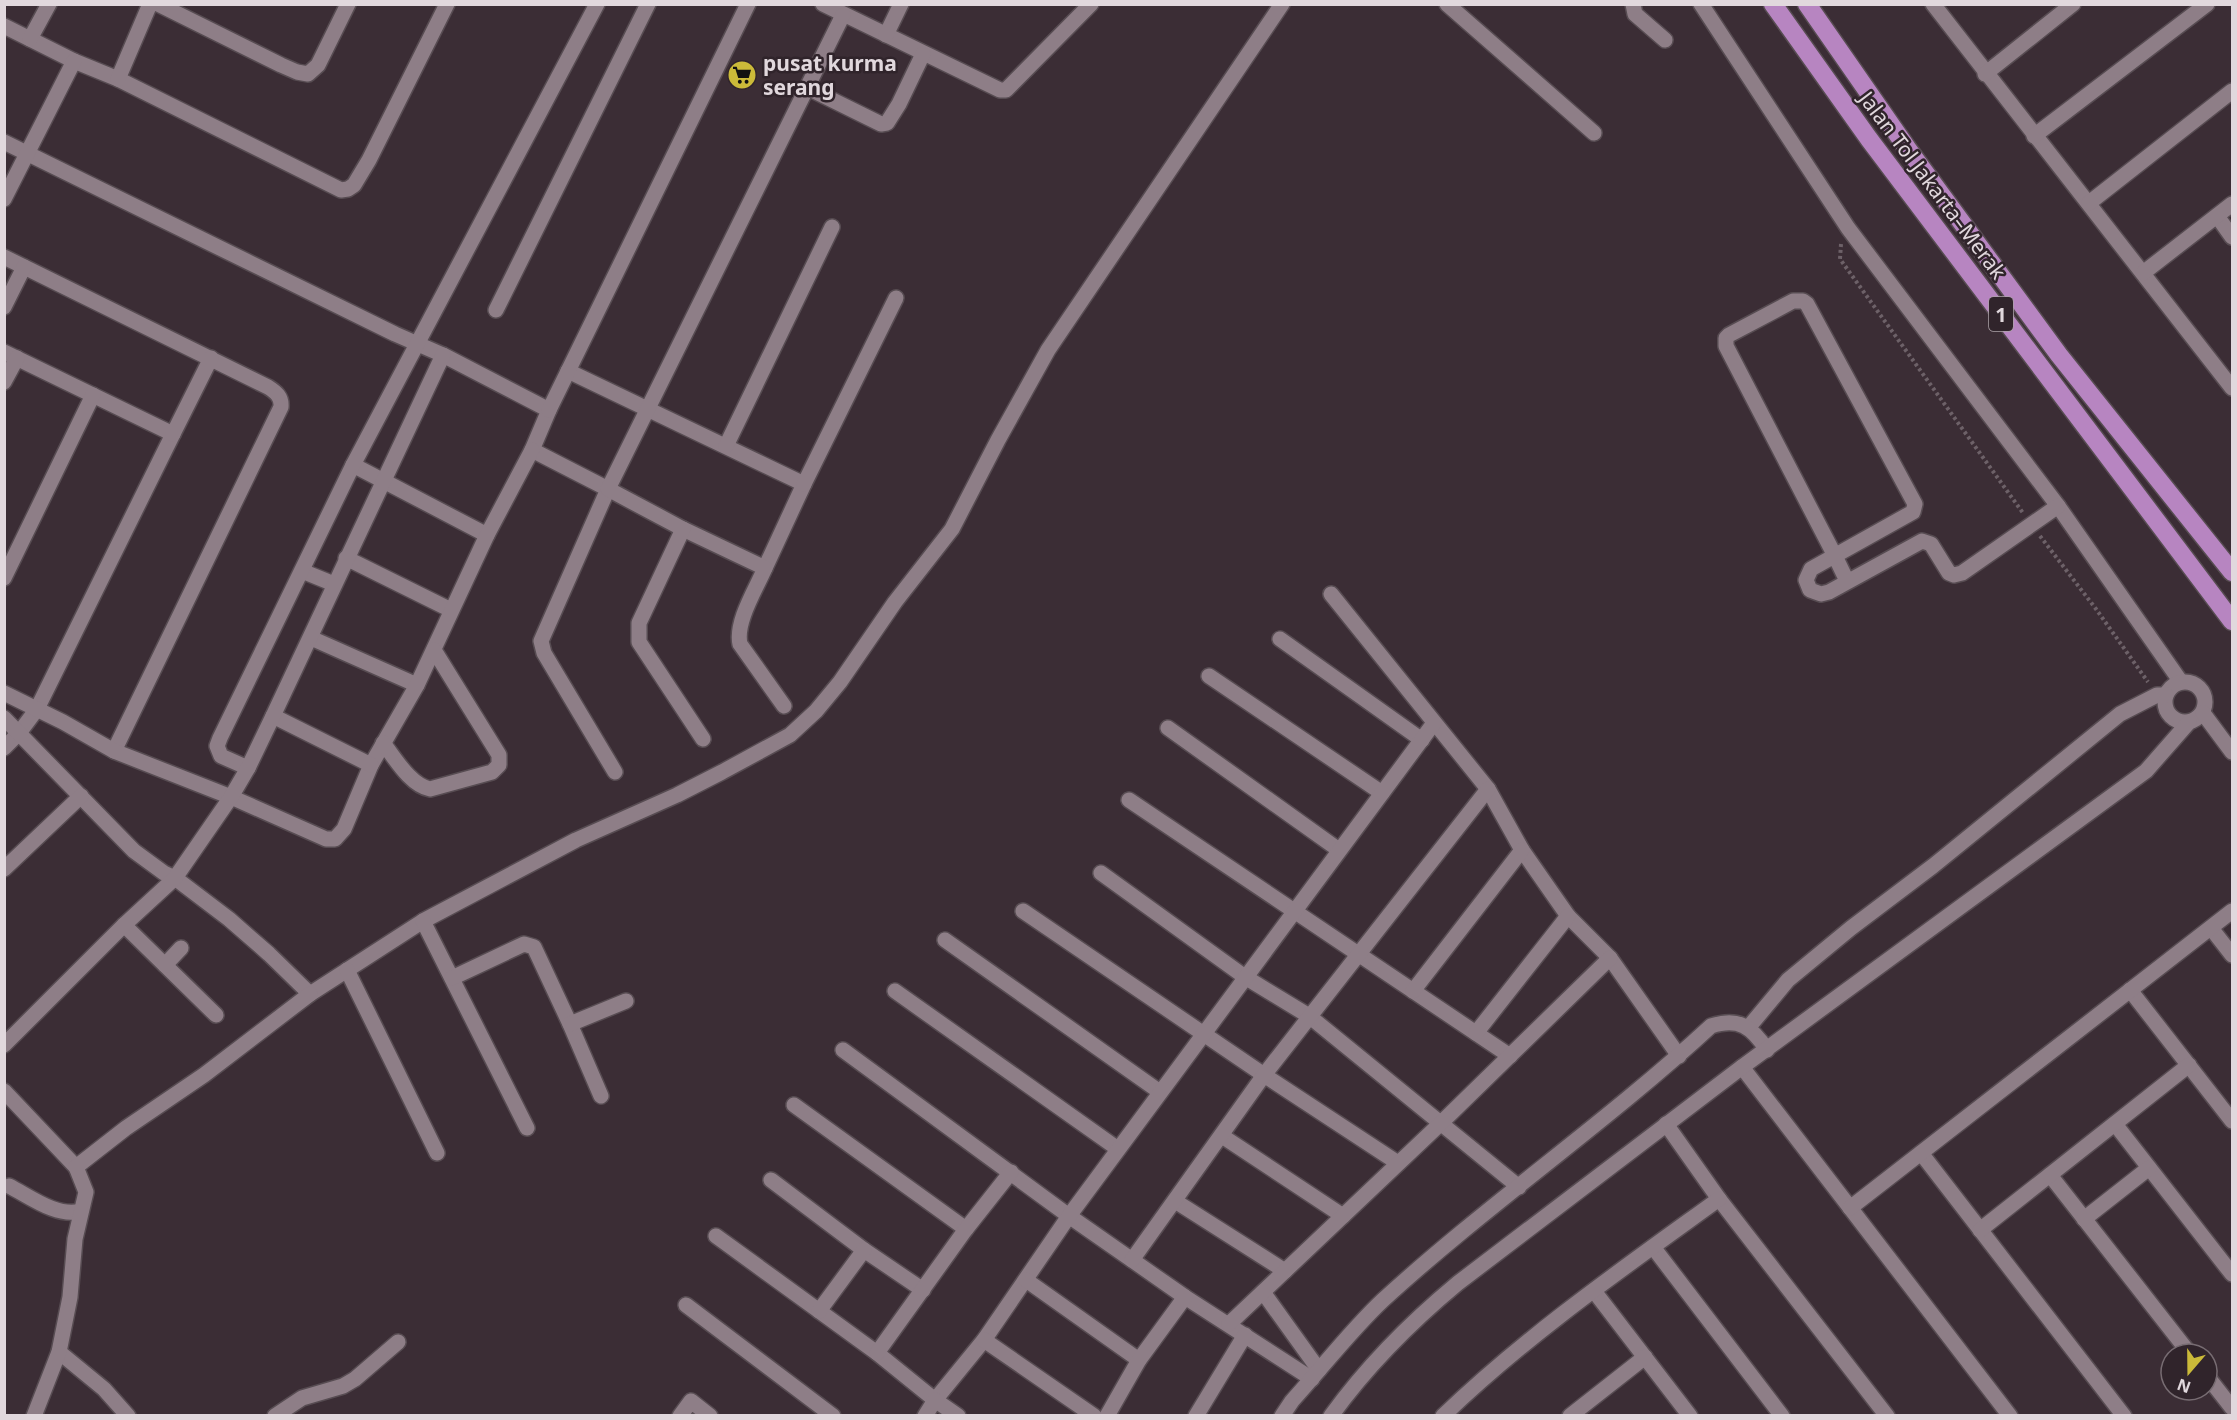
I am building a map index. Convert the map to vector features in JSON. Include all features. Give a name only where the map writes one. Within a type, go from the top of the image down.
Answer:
[{"type":"highway","name":"Jalan Tol Jakarta–Merak","points":[[1773,4],[1869,139],[2232,621]]},
{"type":"highway","name":"Jalan Tol Jakarta–Merak","points":[[1807,4],[1907,148],[2059,355],[2232,572]]},
{"type":"street","points":[[30,39],[48,4]]},
{"type":"street","points":[[118,79],[150,4]]},
{"type":"street","points":[[158,4],[281,65],[308,74],[318,65],[348,4]]},
{"type":"street","points":[[4,26],[74,61],[118,79],[341,190],[354,185],[369,160],[447,4]]},
{"type":"street","points":[[248,768],[221,756],[217,746],[353,465],[597,4]]},
{"type":"street","points":[[496,310],[648,4]]},
{"type":"street","points":[[4,693],[114,751],[231,797],[326,839],[335,839],[344,829],[371,765],[417,685],[487,535],[531,450],[748,4]]},
{"type":"street","points":[[823,4],[994,88],[1006,90],[1090,4]]},
{"type":"street","points":[[886,35],[901,4]]},
{"type":"street","points":[[1447,4],[1594,133]]},
{"type":"street","points":[[1634,4],[1635,14],[1665,40]]},
{"type":"street","points":[[1701,4],[1848,228],[2058,506],[2181,682]]},
{"type":"street","points":[[1985,74],[2073,4]]},
{"type":"street","points":[[2034,136],[2207,4]]},
{"type":"street","points":[[76,1167],[126,1128],[204,1075],[310,994],[423,921],[576,840],[677,795],[722,772],[790,735],[816,711],[840,682],[896,602],[952,529],[1048,350],[1282,5]]},
{"type":"street","points":[[1934,5],[1985,74],[2089,203],[2232,388]]},
{"type":"street","points":[[615,772],[544,653],[541,641],[608,489],[843,15]]},
{"type":"street","points":[[808,88],[881,124],[887,123],[899,104],[923,54]]},
{"type":"street","points":[[4,199],[74,61]]},
{"type":"street","points":[[2089,203],[2231,94]]},
{"type":"street","points":[[4,142],[419,343],[549,410]]},
{"type":"street","points":[[2143,273],[2232,204]]},
{"type":"street","points":[[2217,216],[2232,237]]},
{"type":"street","points":[[726,446],[832,227]]},
{"type":"street","points":[[4,257],[275,390],[282,401],[114,751]]},
{"type":"street","points":[[4,307],[24,267]]},
{"type":"street","points":[[784,706],[740,644],[740,625],[804,484],[896,298]]},
{"type":"street","points":[[1847,581],[1835,556],[1725,342],[1729,335],[1798,300],[1807,304],[1914,504],[1913,512],[1835,556],[1809,571],[1806,580],[1814,592],[1824,593],[1847,581],[1922,541],[1931,544],[1949,573],[1954,575],[1966,571],[2058,506]]},
{"type":"street","points":[[4,382],[11,355],[173,434]]},
{"type":"street","points":[[4,1045],[124,925],[175,878],[231,797],[248,768],[311,638],[346,558],[443,355]]},
{"type":"street","points":[[4,748],[38,709],[211,358]]},
{"type":"street","points":[[568,371],[804,484]]},
{"type":"street","points":[[4,579],[93,395]]},
{"type":"street","points":[[531,450],[683,529],[765,568]]},
{"type":"street","points":[[353,465],[487,535]]},
{"type":"street","points":[[683,529],[639,623],[639,642],[703,739]]},
{"type":"street","points":[[346,558],[451,610]]},
{"type":"street","points":[[302,571],[334,584]]},
{"type":"street","points":[[1330,594],[1488,789],[1522,850],[1568,916],[1611,958],[1678,1056]]},
{"type":"street","points":[[311,638],[417,685]]},
{"type":"street","points":[[1280,639],[1422,740]]},
{"type":"street","points":[[383,743],[414,782],[422,788],[430,789],[492,772],[499,765],[499,755],[434,650]]},
{"type":"street","points":[[1209,676],[1382,793]]},
{"type":"street","points":[[1744,1026],[1788,980],[2120,714],[2161,695],[2181,682],[2193,683],[2202,690],[2206,702],[2203,713],[2197,719],[2189,722],[2179,722],[2170,716],[2161,695]]},
{"type":"street","points":[[2203,713],[2232,752]]},
{"type":"street","points":[[273,716],[371,765]]},
{"type":"street","points":[[4,718],[134,851],[164,873],[175,878],[245,933],[310,994]]},
{"type":"street","points":[[1331,1416],[1345,1396],[1418,1316],[1458,1283],[1742,1067],[2146,771],[2189,722]]},
{"type":"street","points":[[925,1416],[935,1400],[984,1340],[1069,1216],[1434,723]]},
{"type":"street","points":[[1168,728],[1340,850]]},
{"type":"street","points":[[1132,1260],[1264,1075],[1488,789]]},
{"type":"street","points":[[4,869],[81,796]]},
{"type":"street","points":[[1129,800],[1510,1056]]},
{"type":"street","points":[[1413,991],[1522,850]]},
{"type":"street","points":[[1101,873],[1245,977],[1309,1016],[1519,1187]]},
{"type":"street","points":[[1023,911],[1398,1163]]},
{"type":"street","points":[[1850,1208],[2232,911]]},
{"type":"street","points":[[1476,1033],[1568,916]]},
{"type":"street","points":[[423,921],[527,1128]]},
{"type":"street","points":[[124,925],[216,1015]]},
{"type":"street","points":[[2211,928],[2232,955]]},
{"type":"street","points":[[945,940],[1160,1092]]},
{"type":"street","points":[[452,978],[524,944],[531,945],[537,952],[601,1096]]},
{"type":"street","points":[[165,965],[182,948]]},
{"type":"street","points":[[1229,1324],[1611,958]]},
{"type":"street","points":[[347,970],[437,1153]]},
{"type":"street","points":[[2130,990],[2232,1121]]},
{"type":"street","points":[[895,991],[1118,1149]]},
{"type":"street","points":[[570,1024],[626,1001]]},
{"type":"street","points":[[1282,1416],[1381,1302],[1599,1124],[1711,1026],[1722,1022],[1744,1026],[1757,1035],[1767,1050]]},
{"type":"street","points":[[843,1050],[1069,1216],[1185,1297],[1245,1335],[1316,1375]]},
{"type":"street","points":[[1980,1230],[2189,1065]]},
{"type":"street","points":[[1742,1067],[2010,1416]]},
{"type":"street","points":[[4,1091],[76,1167],[86,1192],[75,1239],[70,1297],[59,1352],[34,1416]]},
{"type":"street","points":[[794,1105],[966,1229]]},
{"type":"street","points":[[1666,1124],[1719,1199],[1887,1416]]},
{"type":"street","points":[[2115,1124],[2232,1274]]},
{"type":"street","points":[[1222,1136],[1343,1216]]},
{"type":"street","points":[[1921,1153],[2124,1416]]},
{"type":"street","points":[[2084,1219],[2149,1168]]},
{"type":"street","points":[[877,1353],[966,1229],[1011,1172]]},
{"type":"street","points":[[2050,1175],[2181,1342]]},
{"type":"street","points":[[771,1180],[864,1250],[923,1290]]},
{"type":"street","points":[[9,1186],[62,1212],[81,1211]]},
{"type":"street","points":[[1443,1416],[1470,1389],[1594,1291],[1719,1199]]},
{"type":"street","points":[[1175,1201],[1285,1271]]},
{"type":"street","points":[[717,1236],[877,1353],[958,1416]]},
{"type":"street","points":[[1653,1247],[1782,1416]]},
{"type":"street","points":[[819,1311],[864,1250]]},
{"type":"street","points":[[1026,1280],[1139,1360]]},
{"type":"street","points":[[1594,1291],[1690,1416]]},
{"type":"street","points":[[1263,1292],[1316,1375]]},
{"type":"street","points":[[1107,1416],[1139,1360],[1185,1297]]},
{"type":"street","points":[[686,1305],[833,1416]]},
{"type":"street","points":[[1196,1416],[1245,1335]]},
{"type":"street","points":[[984,1340],[1094,1416]]},
{"type":"street","points":[[275,1416],[302,1398],[349,1383],[398,1342]]},
{"type":"street","points":[[59,1352],[104,1389],[128,1416]]},
{"type":"street","points":[[1570,1416],[1645,1357]]},
{"type":"street","points":[[2219,1391],[2232,1408]]},
{"type":"street","points":[[680,1416],[690,1401],[710,1416]]},
{"type":"path","points":[[1848,228],[1842,238],[1840,259],[2025,530],[2096,609],[2161,695]]},
{"type":"place","name":"pusat kurma serang","points":[[742,75]]}]
